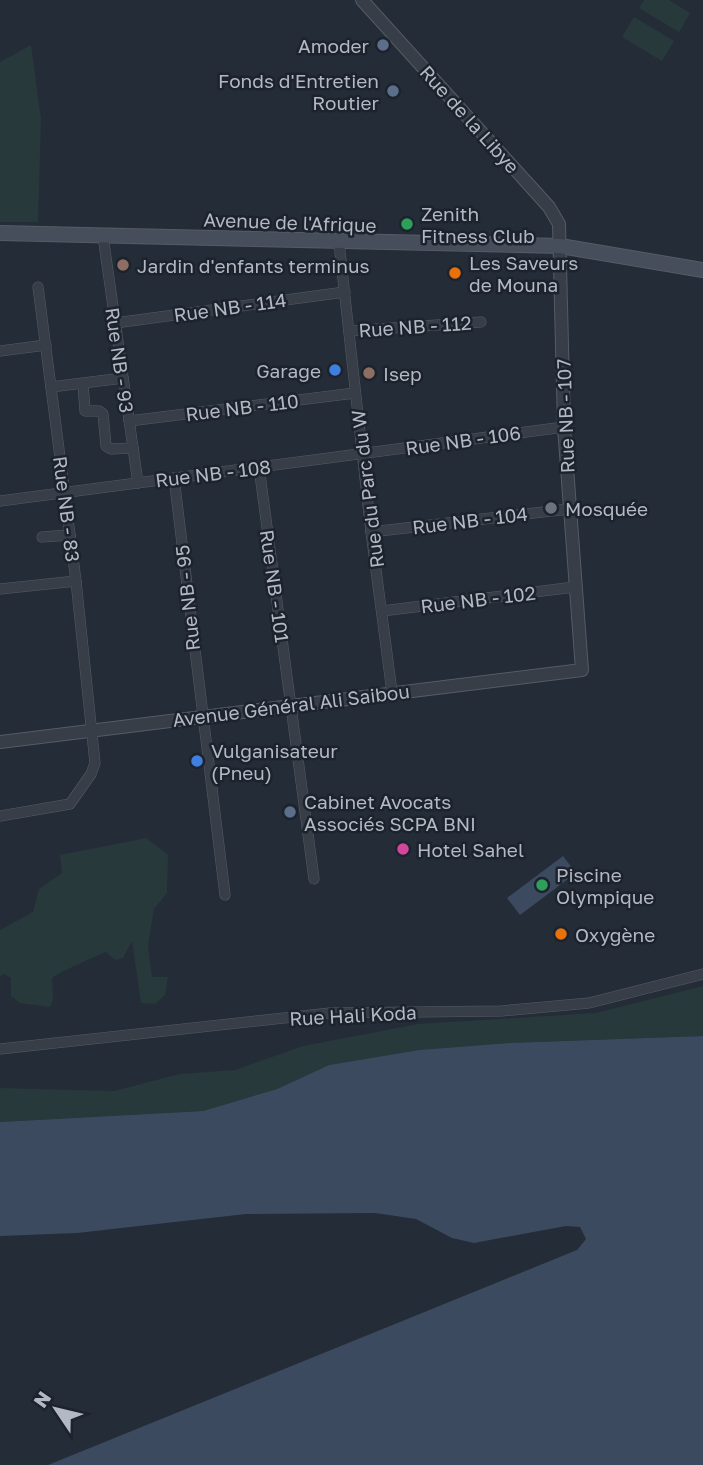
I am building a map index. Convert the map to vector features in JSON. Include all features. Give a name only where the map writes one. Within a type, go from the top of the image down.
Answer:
[{"type":"main road","name":"Avenue de l'Afrique","points":[[0,233],[339,243],[560,246],[703,270]]},
{"type":"street","name":"Rue de la Libye","points":[[362,0],[550,206],[559,224],[560,246]]},
{"type":"street","name":"Rue NB - 93","points":[[103,236],[138,483]]},
{"type":"street","name":"Rue du Parc du W","points":[[339,243],[371,532],[393,692]]},
{"type":"street","name":"Rue NB - 107","points":[[560,246],[564,427],[582,670]]},
{"type":"street","name":"Rue NB - 83","points":[[0,816],[63,806],[76,799],[93,768],[93,731],[76,581],[38,287]]},
{"type":"street","name":"Rue NB - 114","points":[[115,323],[345,292]]},
{"type":"street","name":"Rue NB - 112","points":[[349,331],[481,322]]},
{"type":"street","points":[[0,351],[46,345]]},
{"type":"street","points":[[51,387],[123,378]]},
{"type":"street","points":[[83,384],[85,411],[99,411],[103,414],[108,448],[133,448]]},
{"type":"street","name":"Rue NB - 110","points":[[130,421],[355,393]]},
{"type":"street","name":"Rue NB - 106","points":[[362,454],[564,427]]},
{"type":"street","name":"Rue NB - 108","points":[[0,501],[362,454]]},
{"type":"street","name":"Rue NB - 101","points":[[259,467],[314,879]]},
{"type":"street","name":"Rue NB - 95","points":[[174,478],[201,717],[225,895]]},
{"type":"street","name":"Rue NB - 104","points":[[371,532],[569,509]]},
{"type":"street","points":[[42,537],[70,535]]},
{"type":"street","points":[[0,589],[76,581]]},
{"type":"street","name":"Rue NB - 102","points":[[382,611],[575,587]]},
{"type":"street","name":"Avenue Général Ali Saibou","points":[[0,742],[582,670]]},
{"type":"street","name":"Rue Hali Koda","points":[[0,1049],[330,1013],[501,1011],[589,1003],[703,974]]},
{"type":"shaded area","points":[[644,0],[669,0],[690,13],[679,32],[639,8]]},
{"type":"shaded area","points":[[634,17],[674,41],[662,61],[622,37]]},
{"type":"shaded area","points":[[31,45],[41,119],[38,222],[0,222],[0,62]]},
{"type":"shaded area","points":[[146,838],[168,855],[167,893],[154,909],[148,946],[152,977],[168,977],[165,995],[155,1004],[141,1003],[132,941],[123,958],[115,960],[106,952],[52,978],[53,1000],[50,1007],[20,1003],[11,996],[11,978],[4,974],[0,977],[0,930],[33,912],[39,889],[62,873],[60,855]]},
{"type":"shaded area","points":[[703,986],[703,1036],[509,1043],[419,1050],[329,1065],[277,1089],[203,1111],[0,1122],[0,1088],[114,1091],[180,1074],[235,1070],[303,1046],[418,1024],[596,1013]]},
{"type":"water","name":"Piscine Olympique","points":[[563,856],[576,873],[520,915],[507,898]]},
{"type":"water","points":[[703,1036],[703,1465],[48,1465],[577,1250],[586,1239],[580,1227],[566,1226],[474,1243],[452,1238],[416,1219],[375,1213],[246,1214],[77,1233],[0,1236],[0,1122],[203,1111],[277,1089],[329,1065],[419,1050],[509,1043]]},
{"type":"place","name":"Amoder","points":[[383,45]]},
{"type":"place","name":"Fonds d'Entretien Routier","points":[[393,91]]},
{"type":"place","name":"Zenith Fitness Club","points":[[407,224]]},
{"type":"place","name":"Jardin d'enfants terminus","points":[[123,265]]},
{"type":"place","name":"Les Saveurs de Mouna","points":[[455,273]]},
{"type":"place","name":"Garage","points":[[335,370]]},
{"type":"place","name":"Isep","points":[[369,373]]},
{"type":"place","name":"Mosquée","points":[[551,508]]},
{"type":"place","name":"Vulganisateur (Pneu)","points":[[197,761]]},
{"type":"place","name":"Cabinet Avocats Associés SCPA BNI","points":[[290,812]]},
{"type":"place","name":"Hotel Sahel","points":[[403,849]]},
{"type":"place","name":"Piscine Olympique","points":[[542,885]]},
{"type":"place","name":"Oxygène","points":[[561,934]]}]
